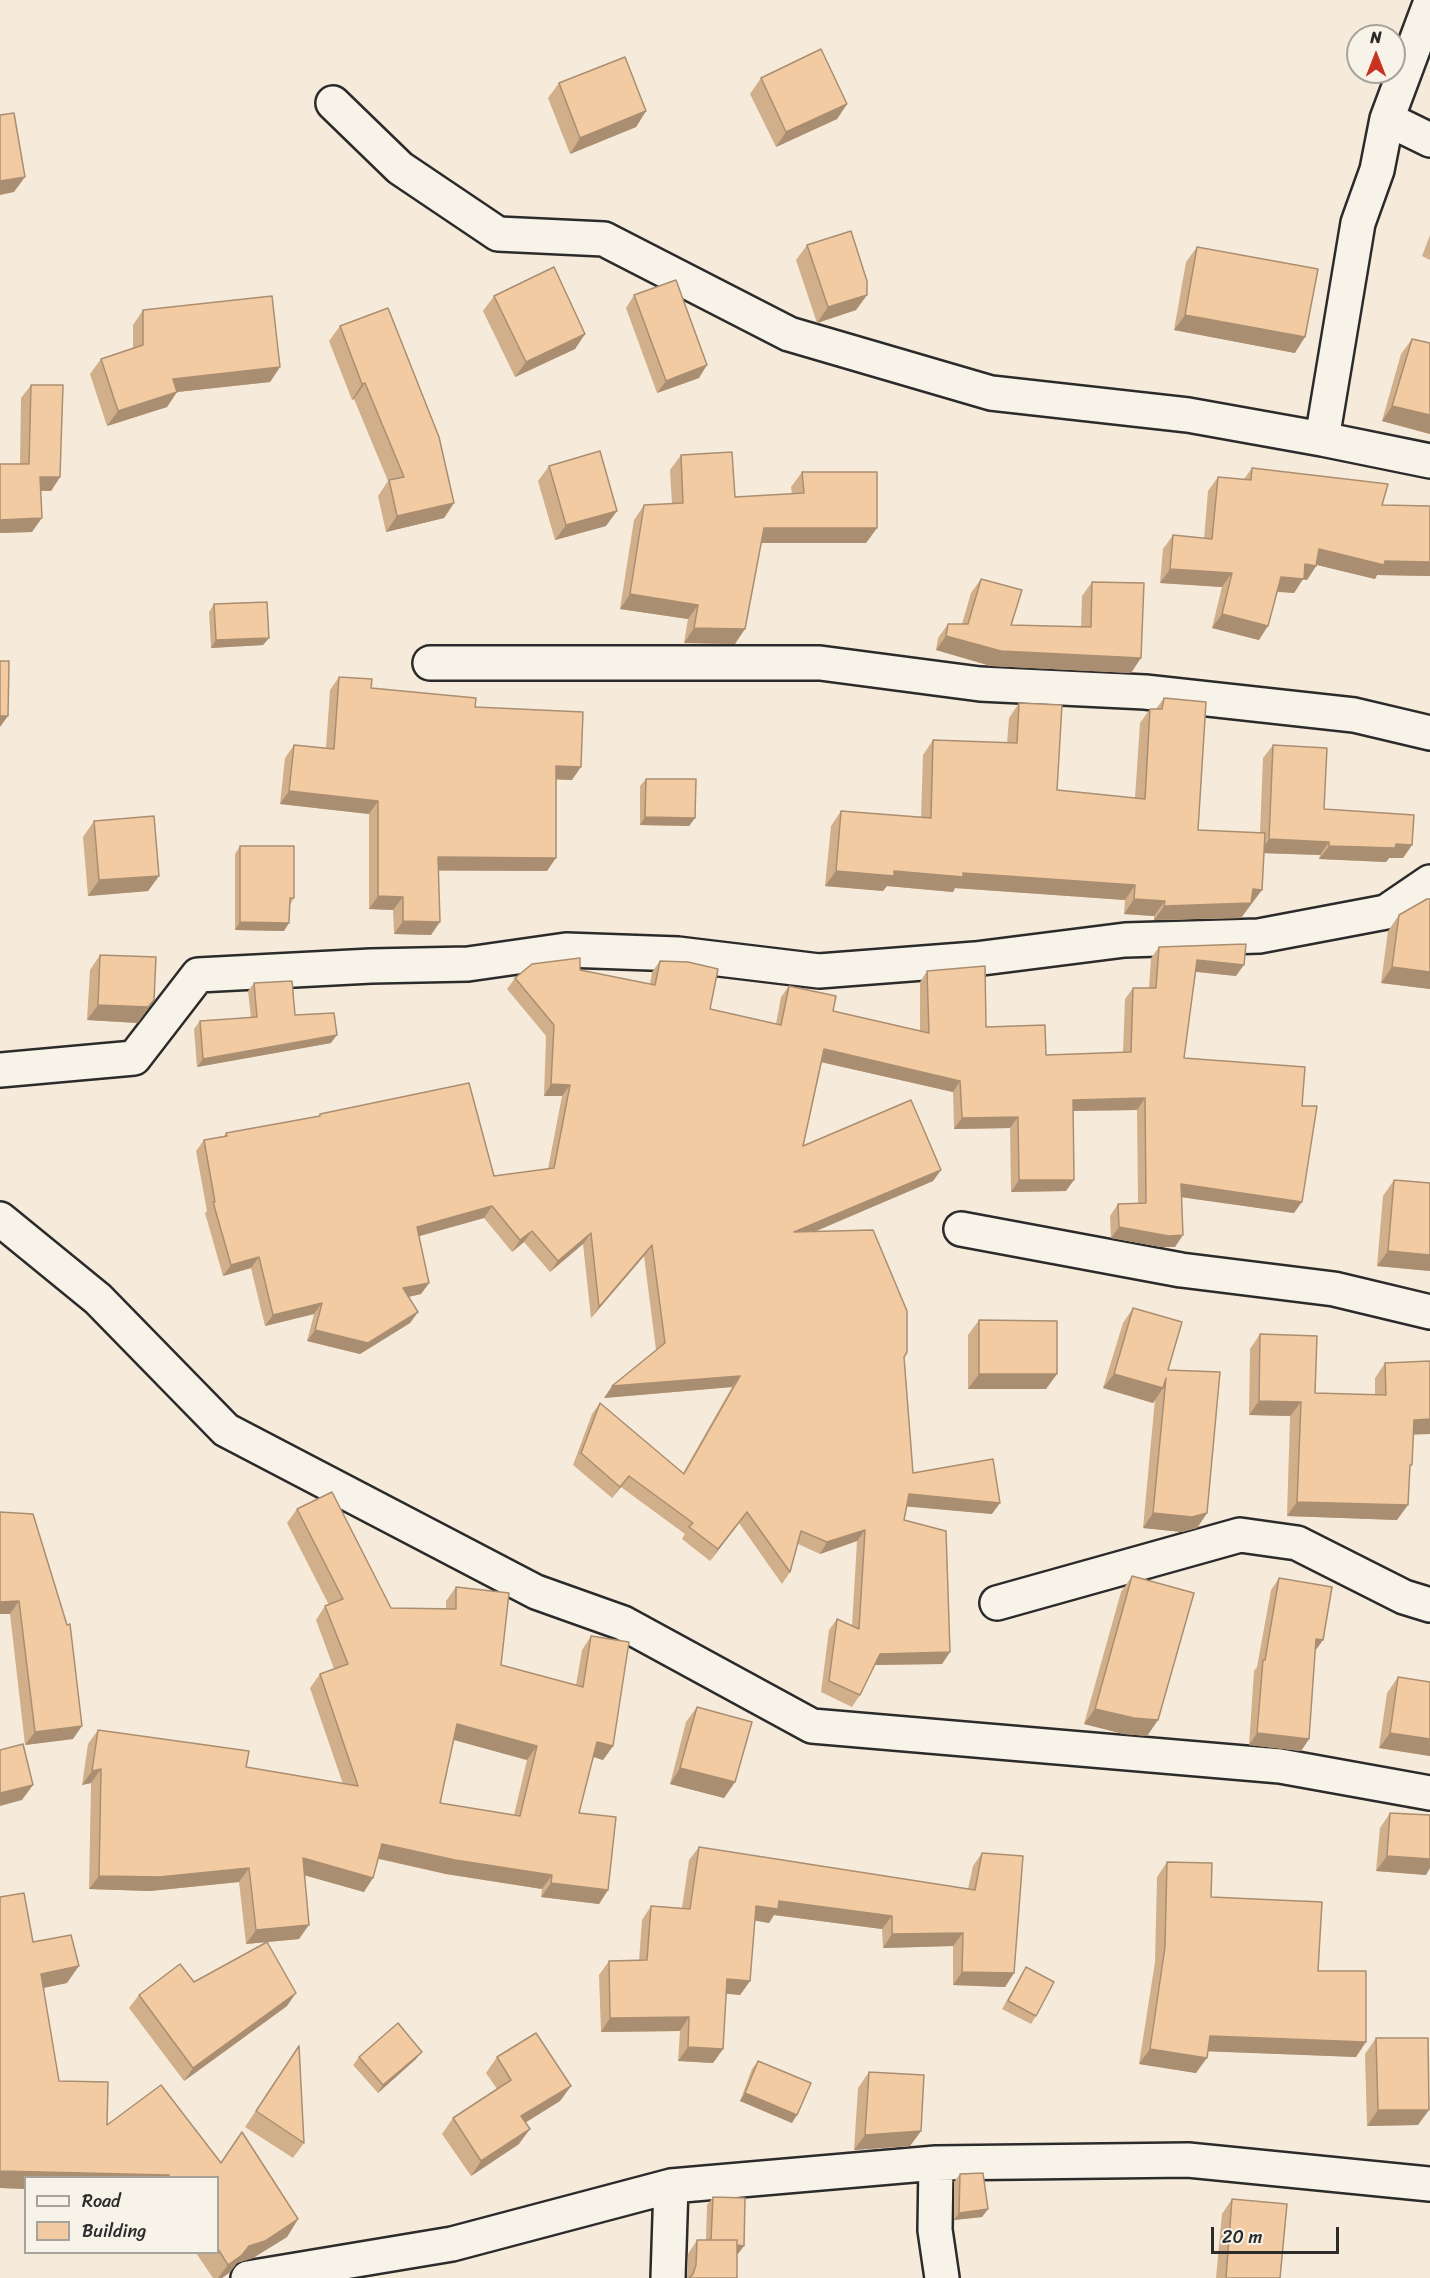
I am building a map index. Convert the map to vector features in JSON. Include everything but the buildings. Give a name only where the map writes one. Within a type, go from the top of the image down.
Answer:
[{"type":"street","points":[[1322,439],[1358,223],[1377,170],[1387,119],[1430,4]]},
{"type":"street","points":[[333,103],[400,168],[498,234],[604,239],[789,334],[991,393],[1188,415],[1430,461]]},
{"type":"street","points":[[1387,119],[1430,140]]},
{"type":"street","points":[[430,663],[820,663],[980,684],[1145,692],[1354,715],[1430,733]]},
{"type":"street","points":[[0,1070],[134,1058],[198,975],[372,966],[468,964],[566,950],[678,954],[819,971],[975,959],[1125,940],[1258,936],[1386,912],[1430,882]]},
{"type":"street","points":[[0,1219],[98,1299],[226,1430],[536,1592],[623,1623],[812,1726],[1280,1766],[1430,1793]]},
{"type":"street","points":[[961,1229],[1181,1270],[1334,1289],[1430,1312]]},
{"type":"street","points":[[997,1603],[1240,1535],[1298,1543],[1404,1597],[1430,1605]]},
{"type":"street","points":[[248,2278],[452,2244],[671,2186],[936,2163],[1188,2160],[1430,2184]]},
{"type":"street","points":[[936,2163],[935,2229],[942,2278]]},
{"type":"street","points":[[668,2278],[671,2186]]}]
